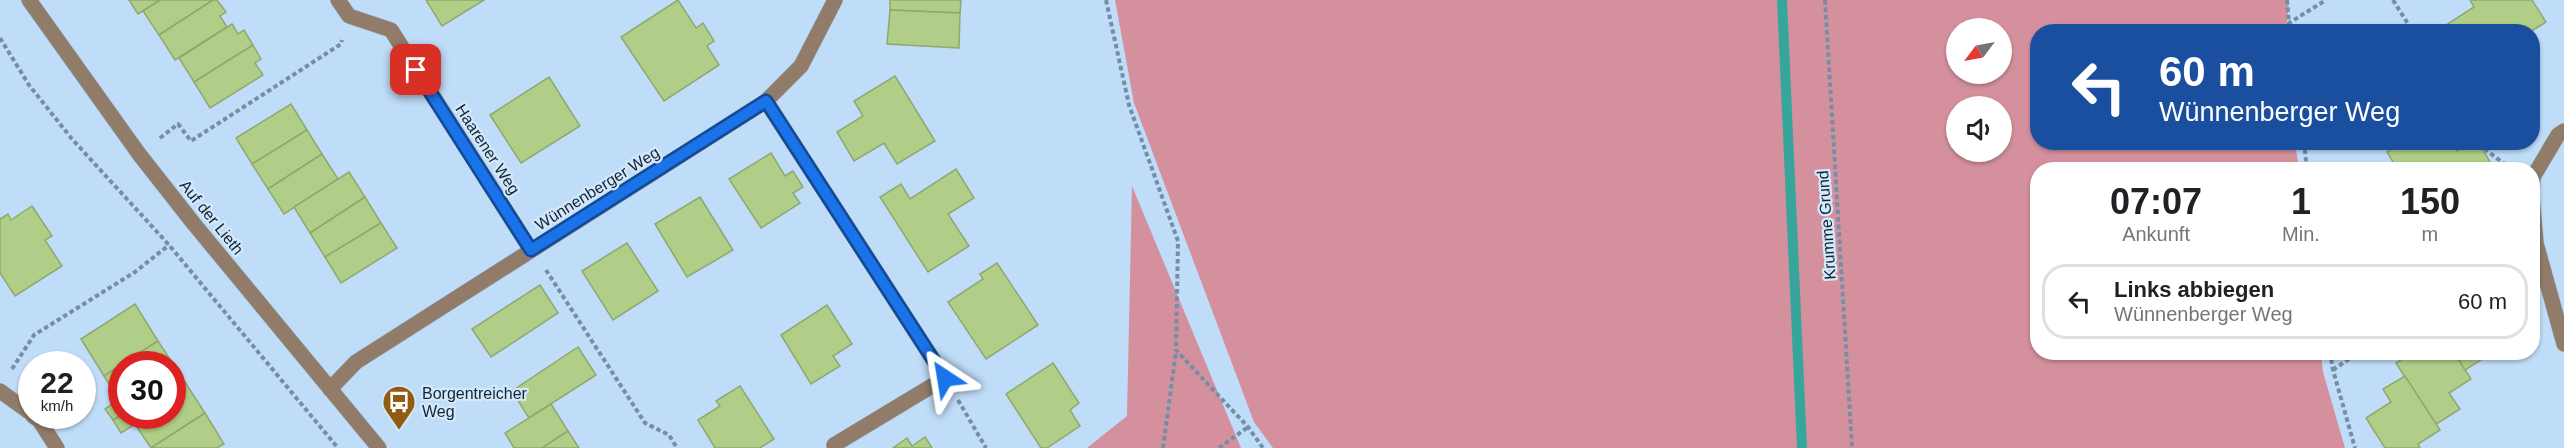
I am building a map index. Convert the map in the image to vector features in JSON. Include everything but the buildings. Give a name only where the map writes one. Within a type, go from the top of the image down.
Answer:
[{"type":"street","name":"Auf der Lieth","points":[[29,0],[139,154],[379,448]]},
{"type":"street","points":[[338,0],[348,16]]},
{"type":"street","name":"Wünnenberger Weg","points":[[330,389],[356,362],[766,101],[801,66],[835,0]]},
{"type":"street","name":"Haarener Weg","points":[[348,16],[391,30],[531,250]]},
{"type":"street","points":[[766,101],[945,378],[834,446]]},
{"type":"street","points":[[2540,166],[2558,135],[2564,131]]},
{"type":"street","points":[[2540,258],[2564,345]]},
{"type":"street","points":[[3,385],[18,401]]},
{"type":"street","points":[[45,429],[57,448]]},
{"type":"path","points":[[1106,0],[1130,105],[1178,241],[1176,350],[1163,448]]},
{"type":"path","name":"Krumme Grund","points":[[1825,0],[1852,448]]},
{"type":"path","points":[[2288,0],[2289,23],[2326,0]]},
{"type":"path","points":[[2394,0],[2408,24]]},
{"type":"path","points":[[139,154],[178,124],[191,141],[341,44],[348,16]]},
{"type":"path","points":[[0,38],[29,85],[72,139],[169,245],[338,448]]},
{"type":"path","points":[[2486,150],[2501,162]]},
{"type":"path","points":[[3,385],[34,335],[135,272],[169,245]]},
{"type":"path","points":[[531,250],[558,285],[645,423],[669,435],[677,448]]},
{"type":"path","points":[[1176,350],[1248,427],[1263,448]]},
{"type":"path","points":[[2331,360],[2355,448]]},
{"type":"path","points":[[2333,370],[2348,360]]},
{"type":"path","points":[[945,378],[986,448]]},
{"type":"path","points":[[1219,448],[1248,427]]},
{"type":"shaded area","points":[[1115,0],[2289,0],[2287,24],[2030,24],[2030,150],[2296,150],[2298,162],[2030,162],[2030,360],[2322,360],[2323,372],[2345,448],[1273,448],[1254,422],[1134,103]]},
{"type":"shaded area","points":[[1132,186],[1241,448],[1087,448],[1127,416]]},
{"type":"waterway","points":[[1782,0],[1802,448]]},
{"type":"place","name":"Borgentreicher Weg","points":[[399,431]]},
{"type":"route","points":[[416,70],[531,250],[554,238],[766,101],[945,378]]}]
